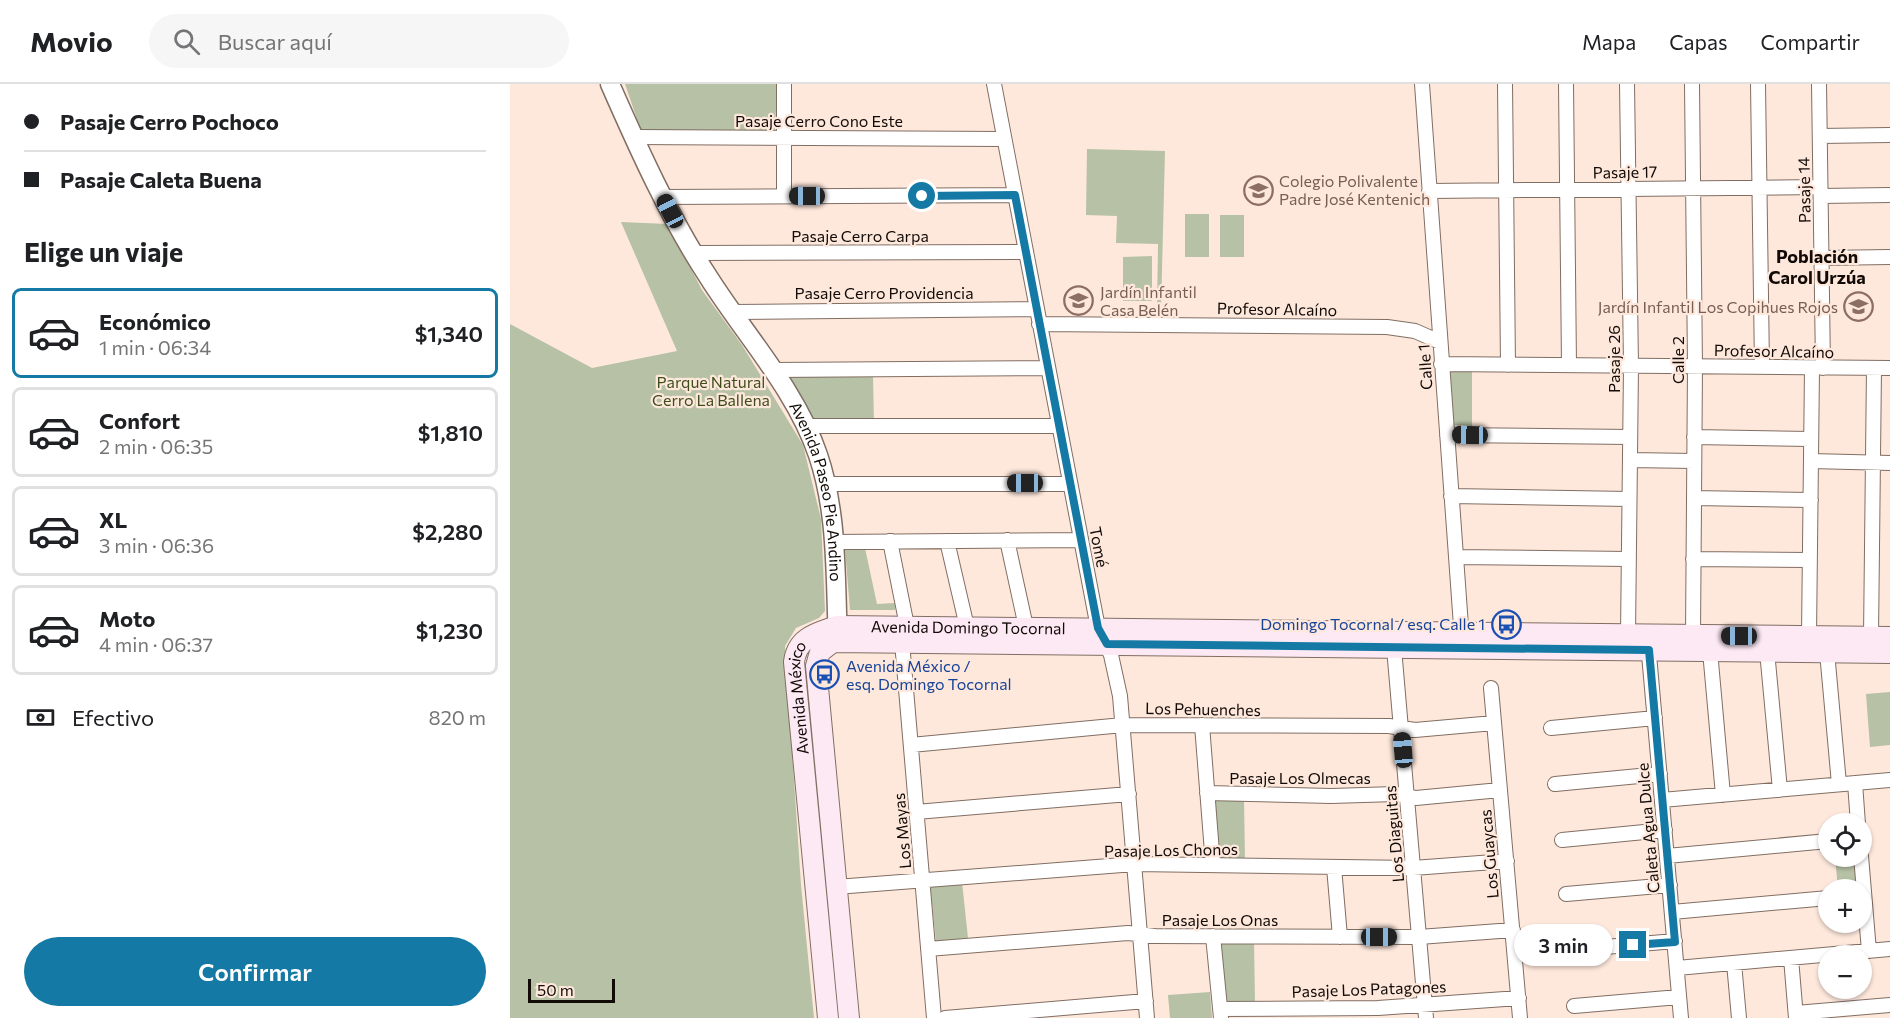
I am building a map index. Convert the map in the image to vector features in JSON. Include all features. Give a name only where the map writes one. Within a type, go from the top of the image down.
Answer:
[{"type":"main road","name":"Avenida Domingo Tocornal","points":[[904,634],[967,627],[1026,627],[1102,636],[1394,648],[1462,641]]},
{"type":"main road","name":"Avenida Domingo Tocornal","points":[[838,633],[1462,641],[1641,640],[1693,635],[1880,637]]},
{"type":"main road","name":"Avenida México","points":[[838,633],[822,648],[816,666],[849,1018]]},
{"type":"main road","name":"Avenida México","points":[[828,1018],[794,662],[802,641],[838,633]]},
{"type":"main road","name":"Avenida Domingo Tocornal","points":[[1641,640],[1710,651],[1890,653]]},
{"type":"street","name":"Avenida Paseo Pie Andino","points":[[610,84],[662,197],[694,253],[772,370],[806,426],[818,454],[834,542],[838,633]]},
{"type":"street","points":[[784,84],[784,196]]},
{"type":"street","name":"Tomé","points":[[994,84],[1081,540],[1102,636],[1117,680],[1123,725],[1147,1018]]},
{"type":"street","name":"Calle 1","points":[[1422,84],[1462,641]]},
{"type":"street","points":[[1505,84],[1508,365]]},
{"type":"street","points":[[1566,84],[1569,365]]},
{"type":"street","name":"Pasaje 26","points":[[1627,84],[1631,366],[1629,559],[1641,640]]},
{"type":"street","name":"Calle 2","points":[[1692,84],[1695,367],[1693,635]]},
{"type":"street","points":[[1758,84],[1762,367]]},
{"type":"street","name":"Pasaje 14","points":[[1809,636],[1811,439],[1817,368],[1821,258],[1819,84]]},
{"type":"street","points":[[1820,136],[1890,135]]},
{"type":"street","name":"Pasaje Cerro Cono Este","points":[[634,137],[1004,139]]},
{"type":"street","name":"Pasaje 17","points":[[1430,191],[1760,187],[1890,195]]},
{"type":"street","points":[[662,197],[1015,195]]},
{"type":"street","name":"Pasaje Cerro Carpa","points":[[694,253],[1026,252]]},
{"type":"street","points":[[1821,258],[1890,257]]},
{"type":"street","name":"Pasaje Cerro Providencia","points":[[732,312],[1037,309]]},
{"type":"street","name":"Profesor Alcaíno","points":[[1039,324],[1388,327],[1415,331],[1440,342]]},
{"type":"street","name":"Profesor Alcaíno","points":[[1441,364],[1890,368]]},
{"type":"street","points":[[772,370],[1048,368]]},
{"type":"street","points":[[1874,368],[1873,463],[1880,637]]},
{"type":"street","points":[[806,426],[1059,426]]},
{"type":"street","points":[[1447,435],[1630,437]]},
{"type":"street","points":[[1694,437],[1811,439]]},
{"type":"street","points":[[1630,460],[1694,461]]},
{"type":"street","points":[[1811,461],[1890,463]]},
{"type":"street","points":[[825,484],[1070,484]]},
{"type":"street","points":[[1451,496],[1629,499]]},
{"type":"street","points":[[1694,498],[1811,500]]},
{"type":"street","points":[[1007,540],[1026,627]]},
{"type":"street","points":[[834,542],[1081,540]]},
{"type":"street","name":"Los Mayas","points":[[890,541],[904,634],[910,745],[934,1018]]},
{"type":"street","points":[[947,541],[967,627]]},
{"type":"street","points":[[1456,557],[1629,559]]},
{"type":"street","points":[[1693,559],[1810,560]]},
{"type":"street","name":"Caleta Agua Dulce","points":[[1641,640],[1655,718],[1681,1018]]},
{"type":"street","name":"Los Diaguitas","points":[[1394,648],[1426,1012]]},
{"type":"street","points":[[1710,651],[1723,795]]},
{"type":"street","points":[[1767,651],[1780,790]]},
{"type":"street","points":[[1827,652],[1839,784]]},
{"type":"street","name":"Los Guaycas","points":[[1491,688],[1520,1018]]},
{"type":"street","points":[[1551,728],[1655,718]]},
{"type":"street","name":"Los Pehuenches","points":[[910,745],[1123,725],[1415,730],[1494,723]]},
{"type":"street","points":[[1202,725],[1214,865]]},
{"type":"street","points":[[1555,784],[1660,774]]},
{"type":"street","points":[[1662,800],[1890,780]]},
{"type":"street","points":[[1855,783],[1857,813]]},
{"type":"street","name":"Pasaje Los Olmecas","points":[[1207,793],[1416,798],[1500,790]]},
{"type":"street","points":[[916,812],[1129,794]]},
{"type":"street","points":[[1562,840],[1665,830]]},
{"type":"street","points":[[1667,856],[1818,843]]},
{"type":"street","name":"Pasaje Los Chonos","points":[[836,887],[1135,864],[1413,868],[1507,861]]},
{"type":"street","points":[[1334,867],[1340,937]]},
{"type":"street","points":[[1566,894],[1670,885]]},
{"type":"street","points":[[1672,912],[1818,899]]},
{"type":"street","name":"Pasaje Los Onas","points":[[928,949],[1128,933],[1213,936],[1419,937],[1513,930]]},
{"type":"street","points":[[1213,936],[1221,1014]]},
{"type":"street","points":[[1570,950],[1675,942]]},
{"type":"street","points":[[1872,951],[1890,949]]},
{"type":"street","points":[[1677,968],[1818,956]]},
{"type":"street","points":[[1791,958],[1796,1016],[1890,1005]]},
{"type":"street","points":[[1734,963],[1739,1018]]},
{"type":"street","points":[[1574,1006],[1679,997]]},
{"type":"street","name":"Pasaje Los Patagones","points":[[1221,1014],[1426,1012],[1519,998]]},
{"type":"street","points":[[945,1018],[1146,1000]]},
{"type":"green space","points":[[625,84],[777,84],[775,133],[641,131]]},
{"type":"green space","points":[[1087,149],[1165,151],[1161,310],[1157,310],[1158,244],[1116,243],[1117,216],[1086,215]]},
{"type":"green space","points":[[1185,214],[1209,214],[1209,257],[1185,257]]},
{"type":"green space","points":[[1220,215],[1244,215],[1244,257],[1220,257]]},
{"type":"green space","name":"Parque Natural Cerro La Ballena","points":[[621,222],[668,224],[702,290],[742,345],[803,445],[821,519],[825,611],[819,618],[796,628],[785,646],[801,885],[814,1018],[510,1018],[510,324],[592,368],[677,351]]},
{"type":"green space","points":[[1152,256],[1152,301],[1123,301],[1123,257]]},
{"type":"green space","points":[[1450,370],[1472,370],[1472,426],[1453,425]]},
{"type":"green space","points":[[785,373],[873,375],[874,425],[815,422]]},
{"type":"green space","points":[[865,548],[877,604],[895,603],[895,610],[850,610],[845,549]]},
{"type":"green space","points":[[1890,692],[1890,745],[1870,747],[1866,694]]},
{"type":"green space","points":[[1214,797],[1244,798],[1245,862],[1217,861]]},
{"type":"green space","points":[[1836,867],[1860,867],[1861,879],[1837,879]]},
{"type":"green space","points":[[962,882],[968,938],[936,942],[930,885]]},
{"type":"green space","points":[[1219,940],[1254,940],[1255,1003],[1225,1004]]},
{"type":"green space","points":[[1210,992],[1212,1018],[1170,1018],[1168,995]]},
{"type":"place","name":"Colegio Polivalente Padre José Kentenich","points":[[1258,190]]},
{"type":"place","name":"Jardín Infantil Casa Belén","points":[[1079,301]]},
{"type":"place","name":"Jardín Infantil Los Copihues Rojos","points":[[1859,307]]},
{"type":"place","name":"Domingo Tocornal / esq. Calle 1","points":[[1506,624]]},
{"type":"place","name":"Avenida México / esq. Domingo Tocornal","points":[[825,675]]},
{"type":"district","name":"Población Carol Urzúa","points":[[1817,267]]},
{"type":"route","points":[[922,196],[1015,195],[1098,628],[1107,644],[1649,650],[1675,942],[1633,945]]}]
